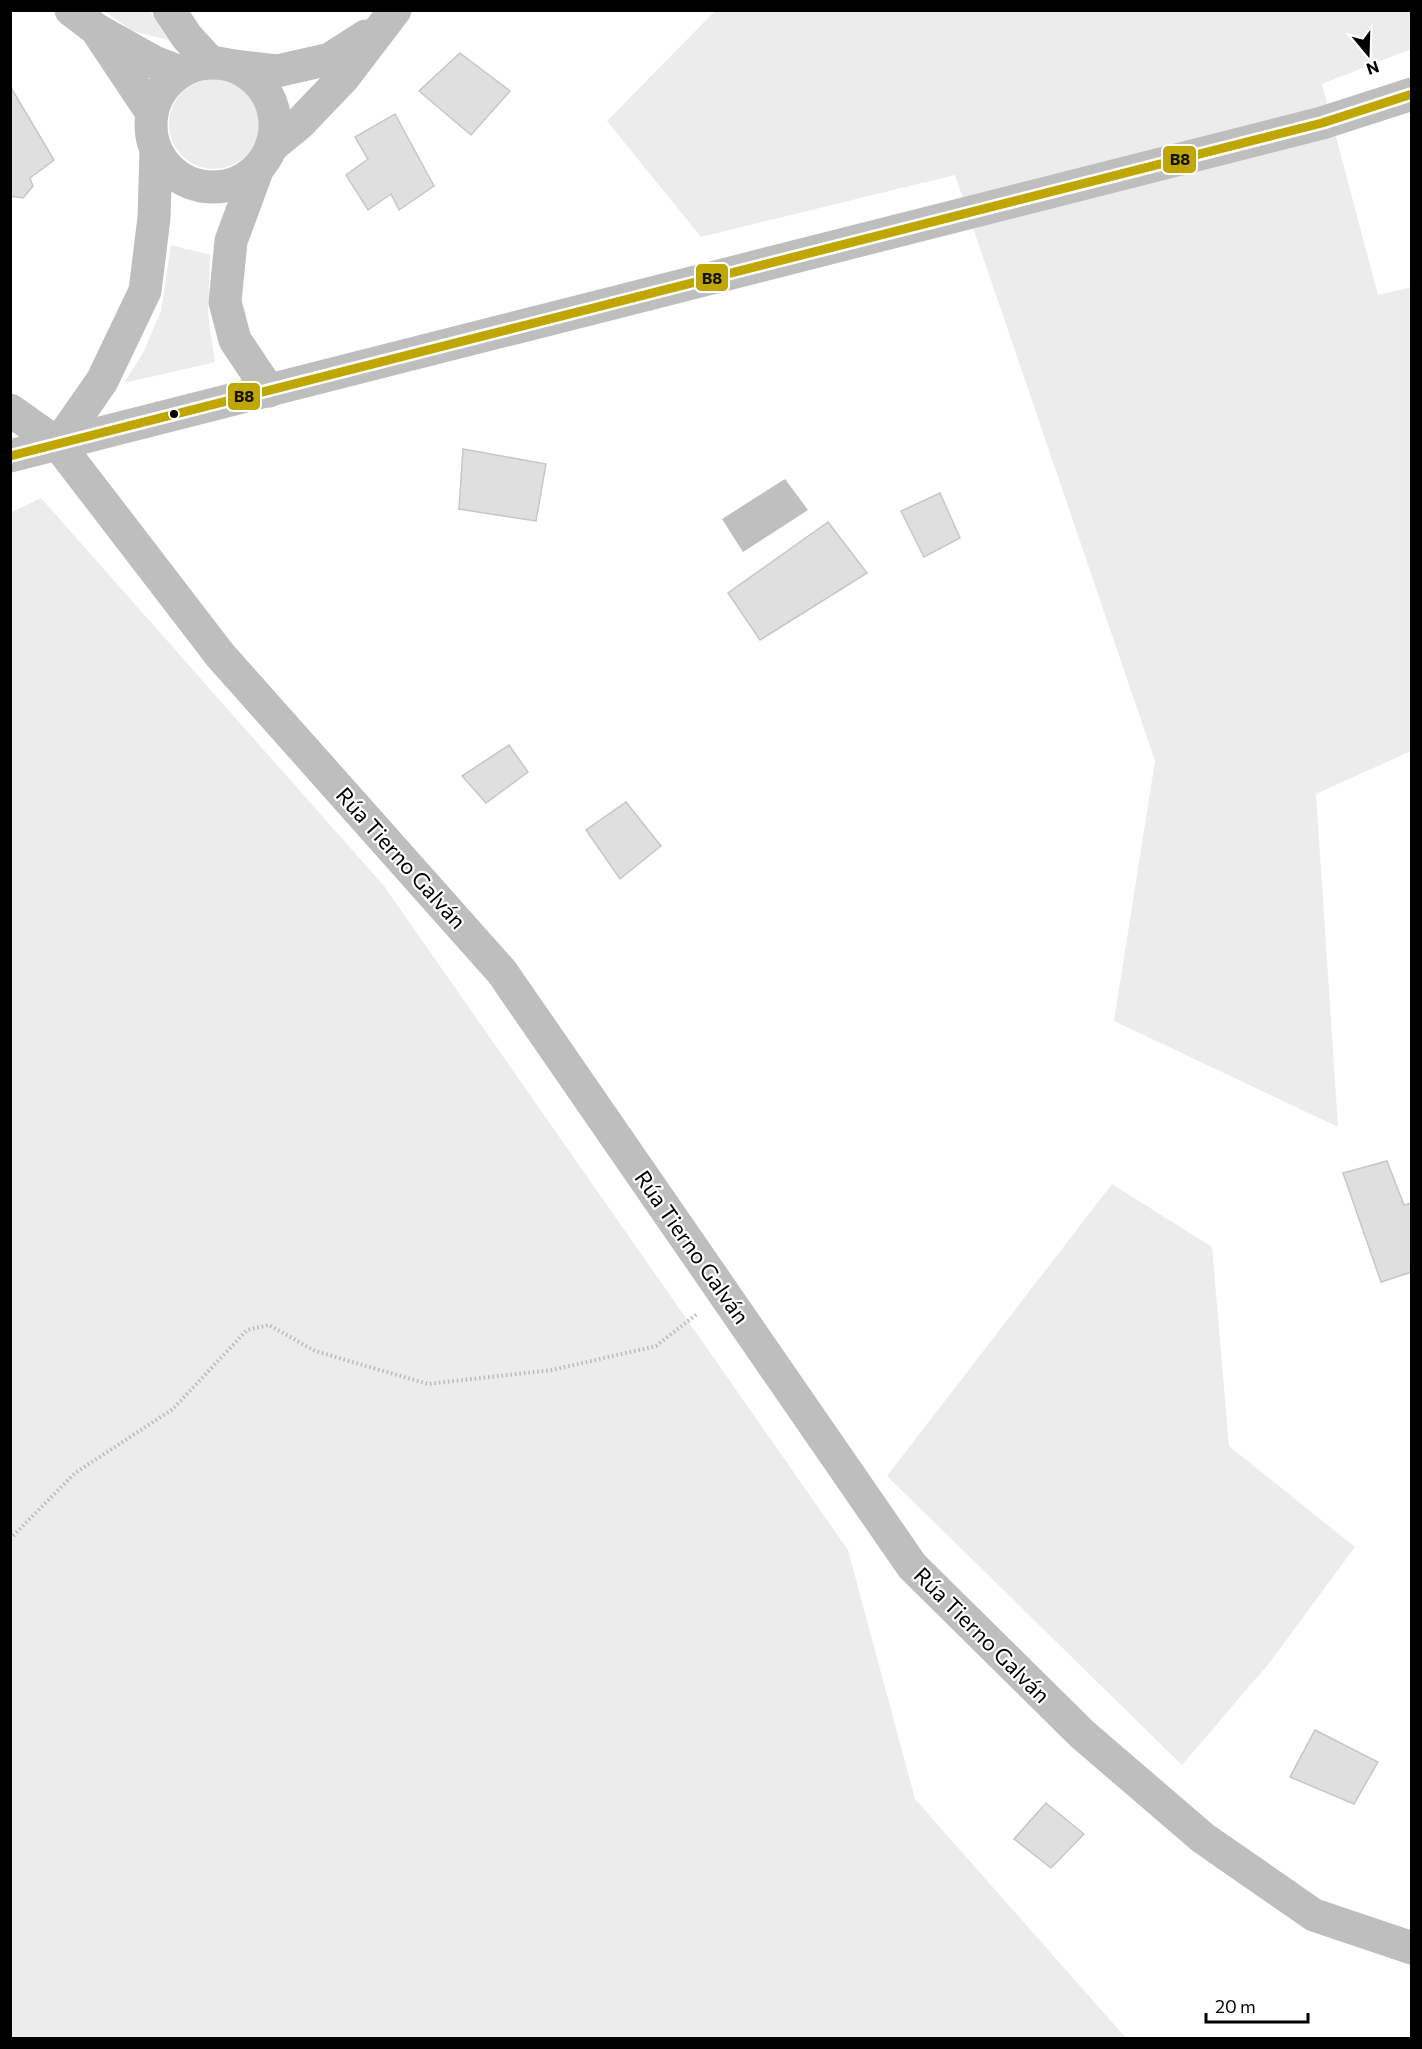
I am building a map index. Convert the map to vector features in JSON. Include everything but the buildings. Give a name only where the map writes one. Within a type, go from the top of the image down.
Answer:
[{"type":"street","points":[[169,10],[208,67]]},
{"type":"street","points":[[79,16],[154,62],[277,71],[330,59],[389,18]]},
{"type":"street","points":[[79,16],[152,113]]},
{"type":"street","points":[[156,151],[176,175],[187,182],[210,187],[240,181],[344,77],[389,18]]},
{"type":"street","points":[[58,444],[102,381],[145,291],[154,218],[156,151],[152,137],[152,113],[160,93],[208,67],[248,73],[267,93],[275,113],[276,126],[231,241],[225,302],[235,340],[269,391]]},
{"type":"street","points":[[10,456],[1311,126],[1412,94]]},
{"type":"street","name":"Rúa Tierno Galván","points":[[10,410],[58,444],[220,655],[502,972],[912,1566],[1082,1734],[1203,1838],[1314,1915],[1412,1948]]},
{"type":"path","points":[[10,1539],[75,1473],[173,1409],[247,1330],[269,1325],[315,1351],[428,1384],[552,1370],[656,1346],[724,1293]]},
{"type":"shaded area","points":[[105,11],[150,11],[168,40],[132,31]]},
{"type":"shaded area","points":[[715,11],[1411,11],[1411,49],[1322,84],[1378,295],[1412,287],[1411,751],[1316,794],[1338,1127],[1114,1021],[1155,761],[955,175],[701,237],[607,121]]},
{"type":"shaded area","points":[[214,79],[231,82],[246,92],[256,107],[259,124],[256,141],[246,156],[231,166],[214,169],[197,166],[182,156],[172,141],[169,124],[172,107],[182,92],[197,82]]},
{"type":"shaded area","points":[[171,245],[210,255],[208,314],[215,362],[124,383],[143,353],[161,311]]},
{"type":"shaded area","points":[[785,479],[808,510],[743,552],[722,519]]},
{"type":"shaded area","points":[[41,498],[384,886],[848,1550],[915,1799],[1126,2038],[11,2038],[10,513]]},
{"type":"shaded area","points":[[1112,1184],[1212,1247],[1229,1446],[1355,1547],[1270,1662],[1182,1765],[887,1476]]},
{"type":"transit line","name":"B8","points":[[10,456],[1322,123],[1412,94]]}]
